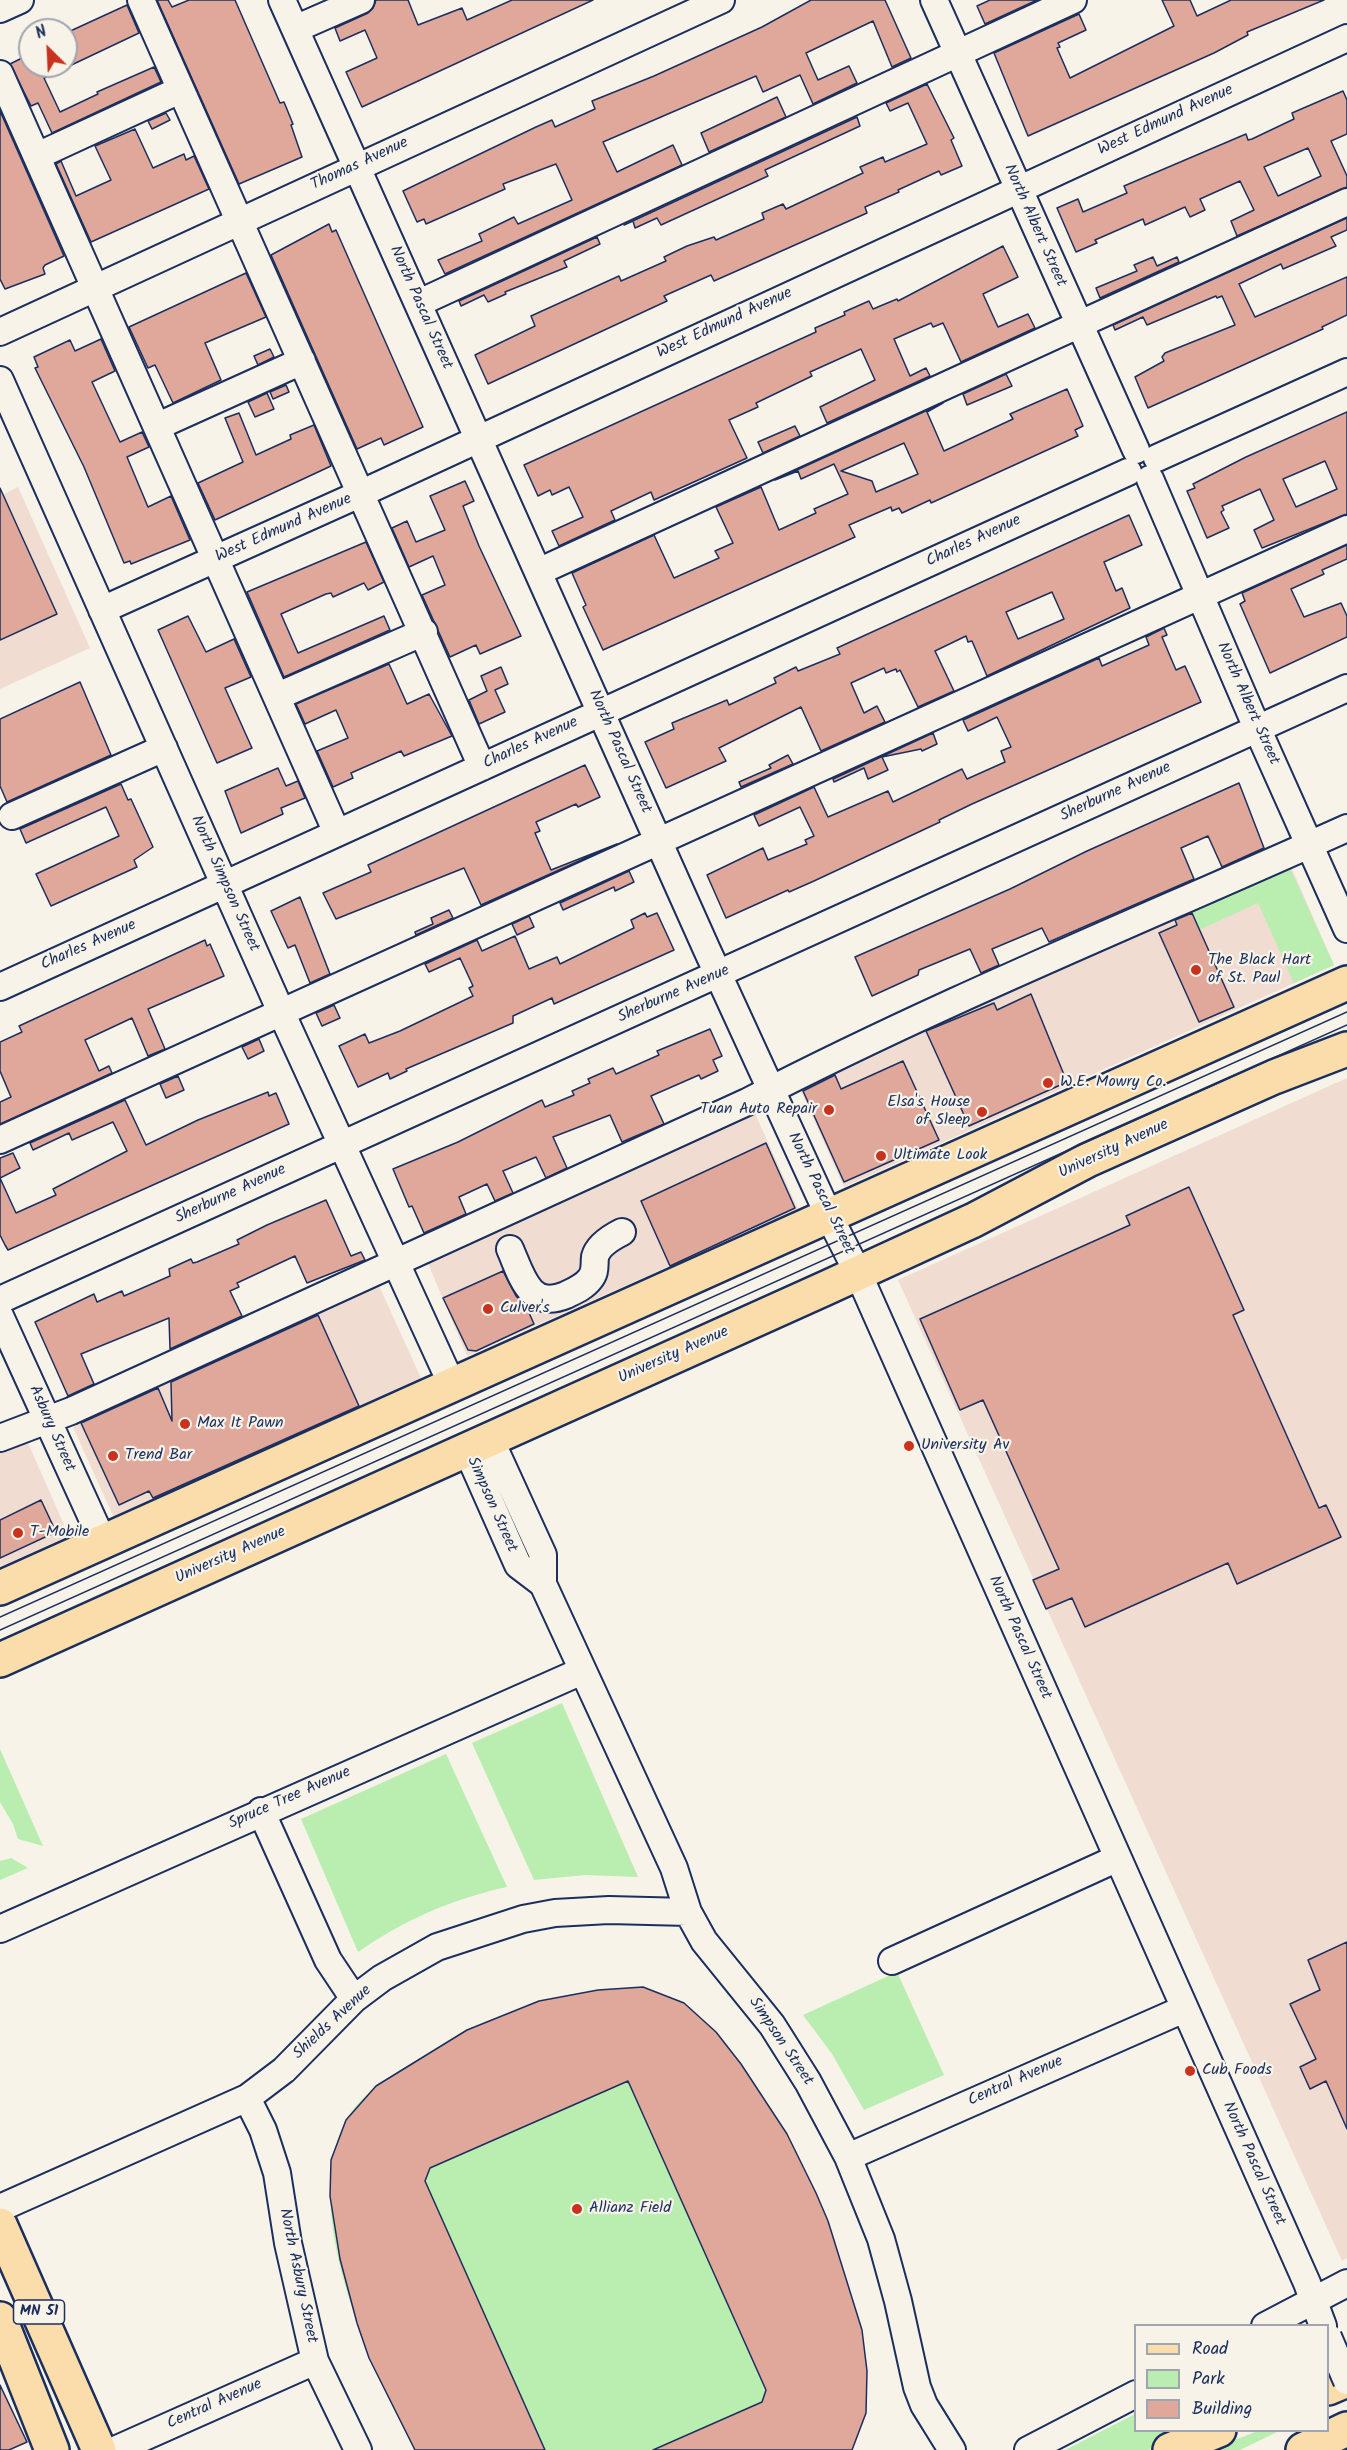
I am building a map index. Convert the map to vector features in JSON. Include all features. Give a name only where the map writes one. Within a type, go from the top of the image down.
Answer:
[{"type":"main road","points":[[0,1588],[1347,982]]},
{"type":"main road","name":"University Avenue","points":[[0,1660],[974,1220],[1088,1160],[1274,1077],[1347,1049]]},
{"type":"main road","name":"MN 51","points":[[0,2225],[99,2450]]},
{"type":"main road","name":"MN 51","points":[[0,2319],[52,2450]]},
{"type":"main road","points":[[1329,2388],[1347,2381]]},
{"type":"main road","points":[[1303,2450],[1347,2429]]},
{"type":"main road","points":[[1170,2450],[1214,2432]]},
{"type":"street","points":[[0,9],[20,0]]},
{"type":"street","points":[[141,0],[424,632],[482,767]]},
{"type":"street","name":"North Pascal Street","points":[[282,0],[718,975],[829,1216],[858,1273],[1307,2283],[1318,2314]]},
{"type":"street","points":[[295,30],[361,0]]},
{"type":"street","name":"Thomas Avenue","points":[[0,332],[721,0]]},
{"type":"street","name":"North Albert Street","points":[[934,0],[1143,465],[1347,929]]},
{"type":"street","points":[[419,303],[1073,0]]},
{"type":"street","name":"West Edmund Avenue","points":[[102,610],[362,493],[1347,38]]},
{"type":"street","points":[[0,74],[94,289],[217,558],[337,833]]},
{"type":"street","points":[[37,156],[180,90]]},
{"type":"street","points":[[538,572],[1347,202]]},
{"type":"street","points":[[158,426],[302,361]]},
{"type":"street","name":"Charles Avenue","points":[[0,987],[1347,372]]},
{"type":"street","name":"North Simpson Street","points":[[0,380],[282,1014],[452,1385]]},
{"type":"street","points":[[0,1140],[1347,529]]},
{"type":"street","points":[[278,696],[424,632]]},
{"type":"street","name":"Sherburne Avenue","points":[[0,1300],[1347,688]]},
{"type":"street","points":[[12,816],[164,747]]},
{"type":"street","points":[[0,1438],[71,1411],[770,1089],[1347,828]]},
{"type":"street","points":[[510,1249],[531,1292],[543,1299],[556,1298],[573,1292],[591,1278],[598,1251],[608,1240],[622,1232]]},
{"type":"street","name":"Asbury Street","points":[[0,1316],[103,1542]]},
{"type":"street","name":"Simpson Street","points":[[478,1444],[518,1564],[543,1584],[674,1868],[688,1912],[717,1959],[772,2025],[808,2082],[848,2157],[881,2239],[898,2301],[917,2387],[924,2405],[952,2450]]},
{"type":"street","name":"Spruce Tree Avenue","points":[[0,1929],[261,1811],[582,1671]]},
{"type":"street","points":[[261,1811],[328,1960],[354,1999]]},
{"type":"street","points":[[892,1961],[1118,1858]]},
{"type":"street","name":"Shields Avenue","points":[[0,2208],[247,2098],[284,2070],[354,1999],[382,1978],[437,1947],[523,1919],[555,1913],[609,1910],[688,1912]]},
{"type":"street","name":"Central Avenue","points":[[848,2157],[1184,2009]]},
{"type":"street","name":"North Asbury Street","points":[[247,2098],[263,2130],[274,2164],[288,2243],[315,2361],[358,2450]]},
{"type":"street","points":[[1270,2324],[1318,2314],[1347,2283]]},
{"type":"street","points":[[1329,2339],[1347,2381]]},
{"type":"street","name":"Central Avenue","points":[[115,2450],[315,2361]]},
{"type":"street","points":[[1028,2450],[1134,2395]]},
{"type":"shaded area","points":[[18,487],[90,648],[0,689],[0,496]]},
{"type":"shaded area","points":[[1289,862],[1334,965],[844,1187],[796,1080]]},
{"type":"shaded area","points":[[1347,1078],[1347,2258],[1342,2261],[898,1280]]},
{"type":"shaded area","points":[[752,1107],[798,1209],[467,1356],[424,1254]]},
{"type":"shaded area","points":[[375,1277],[421,1378],[114,1518],[68,1416]]},
{"type":"shaded area","points":[[24,1434],[69,1536],[0,1567],[0,1445]]},
{"type":"green space","points":[[1289,866],[1334,965],[1294,983],[1258,903],[1199,930],[1190,911]]},
{"type":"green space","points":[[562,1703],[638,1877],[585,1875],[534,1880],[472,1743]]},
{"type":"green space","points":[[0,1749],[43,1846],[18,1839],[13,1824],[0,1802]]},
{"type":"green space","points":[[446,1754],[507,1887],[448,1904],[429,1912],[393,1930],[358,1952],[301,1819]]},
{"type":"green space","points":[[11,1858],[28,1868],[0,1880],[0,1861]]},
{"type":"green space","points":[[897,1972],[944,2075],[864,2110],[832,2054],[803,2015]]},
{"type":"green space","name":"Allianz Field","points":[[643,1987],[684,2003],[716,2032],[741,2064],[787,2134],[816,2193],[828,2221],[862,2330],[852,2450],[415,2450],[397,2416],[361,2334],[346,2289],[335,2244],[330,2200],[333,2159],[345,2122],[361,2100],[384,2081],[432,2051],[484,2023],[533,2004],[558,1998],[613,1989]]},
{"type":"green space","points":[[1134,2415],[1134,2432],[1197,2432],[1148,2450],[1065,2450]]},
{"type":"green space","points":[[1255,2432],[1277,2432],[1240,2450],[1208,2450]]},
{"type":"building","points":[[157,0],[168,0],[172,7],[189,0],[235,0],[280,103],[284,102],[302,157],[239,184]]},
{"type":"building","points":[[376,0],[408,0],[418,25],[462,8],[467,20],[512,0],[593,0],[362,107],[346,72],[377,58],[365,30],[340,41],[335,28],[368,13]]},
{"type":"building","points":[[811,0],[885,0],[911,58],[892,67],[873,21],[806,53],[818,80],[849,66],[857,83],[813,104],[800,75],[763,92],[756,76],[603,142],[617,172],[673,145],[682,165],[445,274],[438,260],[482,241],[479,234],[514,217],[518,224],[572,200],[556,164],[503,184],[505,189],[426,224],[424,219],[417,222],[403,191],[552,120],[555,127],[595,109],[592,101],[654,76],[762,27]]},
{"type":"building","points":[[990,0],[1037,0],[985,24],[977,6]]},
{"type":"building","points":[[1162,0],[1190,0],[1197,16],[1231,0],[1324,0],[1247,32],[1248,35],[1214,53],[1028,136],[994,53],[1079,14],[1086,30],[1058,43],[1060,47],[1057,48],[1070,78],[1174,26]]},
{"type":"building","points":[[127,5],[139,33],[78,62],[78,27]]},
{"type":"building","points":[[18,60],[18,78],[44,78],[60,112],[98,94],[97,92],[154,67],[161,82],[52,133],[38,103],[31,106],[10,64]]},
{"type":"building","points":[[927,84],[954,138],[951,140],[962,166],[941,175],[939,171],[898,190],[899,192],[865,207],[867,213],[714,281],[711,275],[664,296],[667,301],[488,384],[475,355],[535,326],[531,316],[619,276],[621,281],[666,261],[664,257],[687,246],[714,237],[716,240],[764,219],[762,213],[783,204],[786,209],[863,173],[860,167],[883,157],[885,162],[927,144],[908,103],[890,111],[886,103]]},
{"type":"building","points":[[1343,91],[1347,100],[1347,134],[1331,141],[1347,176],[1347,187],[1237,236],[1231,221],[1254,210],[1240,181],[1200,199],[1205,210],[1190,217],[1185,207],[1145,225],[1143,219],[1095,240],[1097,243],[1076,252],[1057,208],[1078,199],[1083,212],[1127,193],[1124,186],[1246,134],[1248,140],[1252,139],[1294,119],[1292,113]],"holes":[[[1308,148],[1321,176],[1278,196],[1264,167]]]},
{"type":"building","points":[[777,97],[786,117],[709,152],[701,133]]},
{"type":"building","points":[[0,111],[64,256],[45,265],[43,268],[45,274],[5,289],[0,279]]},
{"type":"building","points":[[166,113],[170,120],[152,129],[148,121]]},
{"type":"building","points":[[857,117],[860,126],[765,170],[768,176],[661,225],[657,218],[635,228],[633,221],[624,225]]},
{"type":"building","points":[[135,129],[153,168],[184,154],[186,160],[194,156],[209,189],[91,242],[56,164],[61,161],[76,196],[111,180],[95,146]]},
{"type":"building","points":[[1347,218],[1347,230],[1331,237],[1336,246],[1283,269],[1281,264],[1239,284],[1255,317],[1347,277],[1347,315],[1322,327],[1323,329],[1148,408],[1135,377],[1164,361],[1162,357],[1165,353],[1235,325],[1222,296],[1217,298],[1216,296],[1147,325],[1143,317],[1115,330],[1113,325]]},
{"type":"building","points":[[329,224],[332,232],[336,230],[423,427],[384,445],[381,438],[357,449],[271,255]]},
{"type":"building","points":[[597,237],[600,244],[564,261],[567,267],[505,292],[506,294],[488,302],[484,295],[461,306],[459,301]]},
{"type":"building","points":[[1003,246],[1018,277],[983,294],[998,327],[1028,314],[1035,328],[961,362],[943,323],[933,327],[931,323],[894,339],[910,376],[926,368],[930,376],[827,423],[820,407],[875,380],[861,349],[810,372],[812,376],[756,403],[758,407],[729,420],[747,458],[654,500],[651,492],[611,511],[615,520],[559,546],[552,531],[583,517],[569,487],[552,495],[550,490],[538,496],[524,465],[816,332],[815,328],[869,301],[873,309],[897,299],[898,301]]},
{"type":"building","points":[[1153,257],[1157,266],[1177,257],[1179,262],[1100,298],[1096,288],[1137,271],[1134,265]]},
{"type":"building","points":[[246,273],[266,317],[205,343],[221,380],[173,403],[155,365],[148,368],[129,327]]},
{"type":"building","points":[[101,339],[115,371],[92,382],[120,442],[142,432],[149,447],[127,457],[148,507],[171,496],[190,540],[131,564],[130,561],[124,563],[84,467],[35,368],[38,367],[34,357],[70,340],[75,351]]},
{"type":"building","points":[[270,349],[274,357],[258,365],[254,356]]},
{"type":"building","points":[[1006,374],[1012,386],[967,405],[963,394]]},
{"type":"building","points":[[286,385],[289,392],[273,399],[270,392]]},
{"type":"building","points":[[1067,389],[1083,426],[1075,430],[1078,436],[931,503],[930,500],[902,513],[899,508],[892,511],[891,507],[849,525],[855,537],[603,650],[583,607],[586,605],[572,573],[654,535],[674,578],[719,558],[715,551],[733,543],[716,507],[761,487],[779,530],[816,513],[814,509],[848,494],[834,464],[801,479],[798,471],[775,480],[943,403],[927,412],[944,451],[1013,419],[1010,414]],"holes":[[[904,443],[918,474],[876,492],[872,481],[841,471]]]},
{"type":"building","points":[[267,393],[274,409],[255,417],[248,402]]},
{"type":"building","points":[[1347,412],[1347,514],[1262,548],[1254,530],[1274,520],[1260,489],[1222,506],[1224,510],[1221,512],[1229,528],[1207,538],[1187,491],[1195,488],[1193,484],[1246,457]],"holes":[[[1325,461],[1337,489],[1296,507],[1283,479]]]},
{"type":"building","points":[[239,413],[256,455],[291,439],[290,435],[314,425],[331,466],[215,520],[198,483],[243,462],[225,418]]},
{"type":"building","points":[[795,426],[800,436],[763,453],[758,442]]},
{"type":"building","points":[[465,481],[474,501],[463,506],[521,636],[480,654],[476,645],[450,657],[422,595],[445,585],[433,556],[409,567],[392,528],[407,521],[416,542],[445,530],[430,496]]},
{"type":"building","points":[[0,488],[57,614],[0,640]]},
{"type":"building","points":[[1129,515],[1142,545],[1104,562],[1116,591],[1122,588],[1130,608],[987,676],[972,641],[968,642],[966,636],[935,651],[954,691],[918,707],[900,670],[897,672],[896,669],[886,673],[884,668],[851,683],[864,713],[877,706],[885,722],[821,751],[801,707],[719,748],[726,761],[666,788],[645,742],[674,729],[672,723],[727,700],[729,705],[776,683],[774,678],[796,667],[798,671],[840,654],[837,648]],"holes":[[[1052,592],[1064,619],[1018,639],[1006,612]]]},
{"type":"building","points":[[366,542],[384,582],[368,590],[364,583],[333,597],[331,593],[326,594],[281,614],[298,653],[384,616],[390,630],[284,677],[247,592]]},
{"type":"building","points":[[1347,545],[1347,559],[1322,570],[1324,574],[1291,589],[1304,617],[1341,603],[1347,616],[1347,637],[1270,673],[1240,604],[1245,601],[1242,593]]},
{"type":"building","points":[[188,616],[206,652],[234,639],[251,677],[225,688],[252,748],[217,763],[158,630]]},
{"type":"building","points":[[1164,628],[1167,635],[1162,637],[1176,670],[1185,666],[1201,702],[972,804],[939,820],[940,822],[814,881],[726,918],[707,875],[763,848],[768,860],[807,844],[805,840],[814,836],[800,807],[759,826],[754,815],[814,787],[828,817],[888,791],[893,802],[962,769],[967,779],[1005,762],[1001,751],[1011,747],[997,717],[968,731],[963,720],[1099,658],[1102,666],[1149,645],[1146,637]]},
{"type":"building","points":[[389,664],[407,704],[429,694],[452,736],[404,756],[401,751],[351,773],[353,778],[333,787],[317,751],[348,738],[336,710],[305,724],[296,704]]},
{"type":"building","points":[[501,667],[508,684],[495,690],[505,712],[479,724],[469,700],[487,691],[481,676]]},
{"type":"building","points":[[80,682],[111,755],[7,802],[0,786],[0,719]]},
{"type":"building","points":[[933,733],[937,744],[922,751],[921,749],[882,757],[888,770],[868,779],[864,768],[834,782],[833,779]]},
{"type":"building","points":[[788,755],[793,764],[741,787],[739,782],[771,768],[769,765]]},
{"type":"building","points":[[585,765],[600,797],[578,807],[576,804],[536,822],[540,831],[535,833],[551,870],[617,844],[481,905],[464,868],[336,919],[323,893],[371,872],[368,865]]},
{"type":"building","points":[[278,768],[286,786],[298,781],[305,798],[281,808],[283,814],[241,833],[225,791]]},
{"type":"building","points":[[1239,783],[1264,848],[1222,867],[1208,836],[1181,848],[1194,879],[1049,942],[1042,928],[992,949],[999,965],[981,973],[970,949],[919,970],[918,975],[872,996],[855,957],[1010,889],[1087,851]]},
{"type":"building","points":[[121,784],[128,800],[131,799],[153,847],[134,860],[137,867],[51,906],[36,874],[119,836],[106,807],[26,843],[20,829]]},
{"type":"building","points":[[629,871],[634,882],[615,891],[614,887],[563,910],[560,903]]},
{"type":"building","points":[[300,897],[330,974],[310,983],[295,945],[288,948],[271,911]]},
{"type":"building","points":[[449,910],[453,918],[416,935],[415,932],[433,924],[431,918]]},
{"type":"building","points":[[645,913],[647,917],[657,913],[674,950],[554,1004],[552,998],[513,1016],[513,1023],[406,1069],[407,1071],[390,1079],[388,1073],[358,1087],[339,1046],[365,1034],[369,1043],[400,1031],[473,996],[469,988],[473,986],[460,958],[429,972],[425,964],[477,940],[482,951],[515,936],[529,969],[557,957],[560,964],[634,928],[631,920]]},
{"type":"building","name":"The Black Hart of St. Paul","points":[[1192,913],[1234,1007],[1199,1022],[1159,933],[1177,925],[1175,920]]},
{"type":"building","points":[[529,916],[534,927],[517,935],[512,924]]},
{"type":"building","points":[[205,940],[207,946],[210,944],[224,976],[148,1009],[165,1049],[148,1056],[132,1018],[85,1040],[99,1071],[109,1066],[112,1073],[0,1124],[0,1102],[11,1097],[0,1071],[0,1042],[22,1032],[19,1026]]},
{"type":"building","points":[[1031,994],[1067,1082],[969,1126],[926,1031],[994,1003],[997,1010]]},
{"type":"building","points":[[334,1005],[340,1018],[322,1026],[316,1013]]},
{"type":"building","points":[[710,1029],[722,1056],[713,1060],[718,1071],[701,1079],[699,1075],[651,1096],[664,1124],[622,1142],[610,1115],[553,1137],[567,1168],[546,1178],[536,1157],[503,1171],[513,1193],[495,1201],[487,1184],[459,1197],[466,1214],[424,1233],[412,1206],[409,1207],[393,1169],[458,1142],[542,1100],[545,1107],[574,1095],[572,1091],[590,1083],[588,1079],[613,1068],[616,1074],[659,1055],[657,1051]]},
{"type":"building","points":[[259,1039],[264,1051],[248,1059],[242,1047]]},
{"type":"building","points":[[903,1061],[939,1140],[844,1182],[803,1091],[835,1075],[841,1089]]},
{"type":"building","points":[[178,1076],[184,1090],[166,1098],[160,1084]]},
{"type":"building","points":[[268,1092],[269,1096],[276,1093],[289,1124],[8,1250],[5,1245],[0,1235],[0,1178],[16,1213],[56,1195],[53,1189],[127,1151],[113,1122],[72,1140],[69,1133],[33,1150],[30,1143],[125,1100],[146,1145],[198,1120]]},
{"type":"building","points":[[766,1143],[795,1208],[670,1266],[641,1201]]},
{"type":"building","points":[[13,1153],[20,1168],[0,1178],[0,1158]]},
{"type":"building","points":[[1189,1187],[1244,1310],[1233,1315],[1319,1508],[1326,1505],[1341,1537],[1237,1584],[1228,1563],[1085,1627],[1072,1598],[1046,1609],[1033,1580],[1059,1569],[983,1400],[960,1410],[920,1319],[1130,1225],[1126,1216]]},
{"type":"building","points":[[326,1200],[351,1256],[361,1252],[365,1260],[307,1283],[295,1256],[237,1283],[239,1287],[230,1291],[242,1316],[170,1349],[169,1318],[81,1354],[94,1384],[68,1396],[35,1322],[94,1294],[97,1302],[122,1291],[124,1296],[170,1276],[169,1269],[191,1259],[193,1263],[197,1262],[239,1244],[237,1240]]},
{"type":"building","name":"Culver's","points":[[503,1271],[516,1296],[526,1306],[534,1324],[476,1351],[468,1350],[443,1298]]},
{"type":"building","points":[[318,1315],[359,1406],[153,1498],[149,1491],[119,1505],[81,1423],[158,1388],[172,1421],[171,1382]]},
{"type":"building","points":[[41,1500],[56,1532],[0,1558],[0,1520]]},
{"type":"building","points":[[1347,1942],[1347,2129],[1326,2081],[1310,2089],[1300,2067],[1316,2059],[1290,2004],[1320,1990],[1308,1960]]},
{"type":"building","name":"Allianz Field","points":[[643,1987],[684,2003],[716,2032],[741,2064],[787,2134],[816,2193],[828,2221],[862,2330],[867,2371],[866,2413],[852,2450],[653,2450],[762,2402],[766,2390],[628,2081],[430,2168],[425,2181],[545,2450],[415,2450],[369,2358],[340,2259],[330,2196],[331,2160],[346,2120],[376,2086],[467,2030],[539,2001],[598,1990]]},
{"type":"building","points":[[0,2385],[27,2442],[9,2450],[0,2450]]},
{"type":"tram line","points":[[0,1617],[1347,1012]]},
{"type":"tram line","points":[[0,1630],[1347,1025]]},
{"type":"place","name":"The Black Hart of St. Paul","points":[[1196,970]]},
{"type":"place","name":"W.E. Mowry Co.","points":[[1048,1083]]},
{"type":"place","name":"Tuan Auto Repair","points":[[829,1110]]},
{"type":"place","name":"Elsa's House of Sleep","points":[[982,1112]]},
{"type":"place","name":"Ultimate Look","points":[[881,1156]]},
{"type":"place","name":"Culver's","points":[[488,1309]]},
{"type":"place","name":"Max It Pawn","points":[[185,1424]]},
{"type":"place","name":"University Av","points":[[909,1446]]},
{"type":"place","name":"Trend Bar","points":[[113,1456]]},
{"type":"place","name":"T-Mobile","points":[[18,1533]]},
{"type":"place","name":"Cub Foods","points":[[1190,2071]]},
{"type":"place","name":"Allianz Field","points":[[577,2209]]}]
